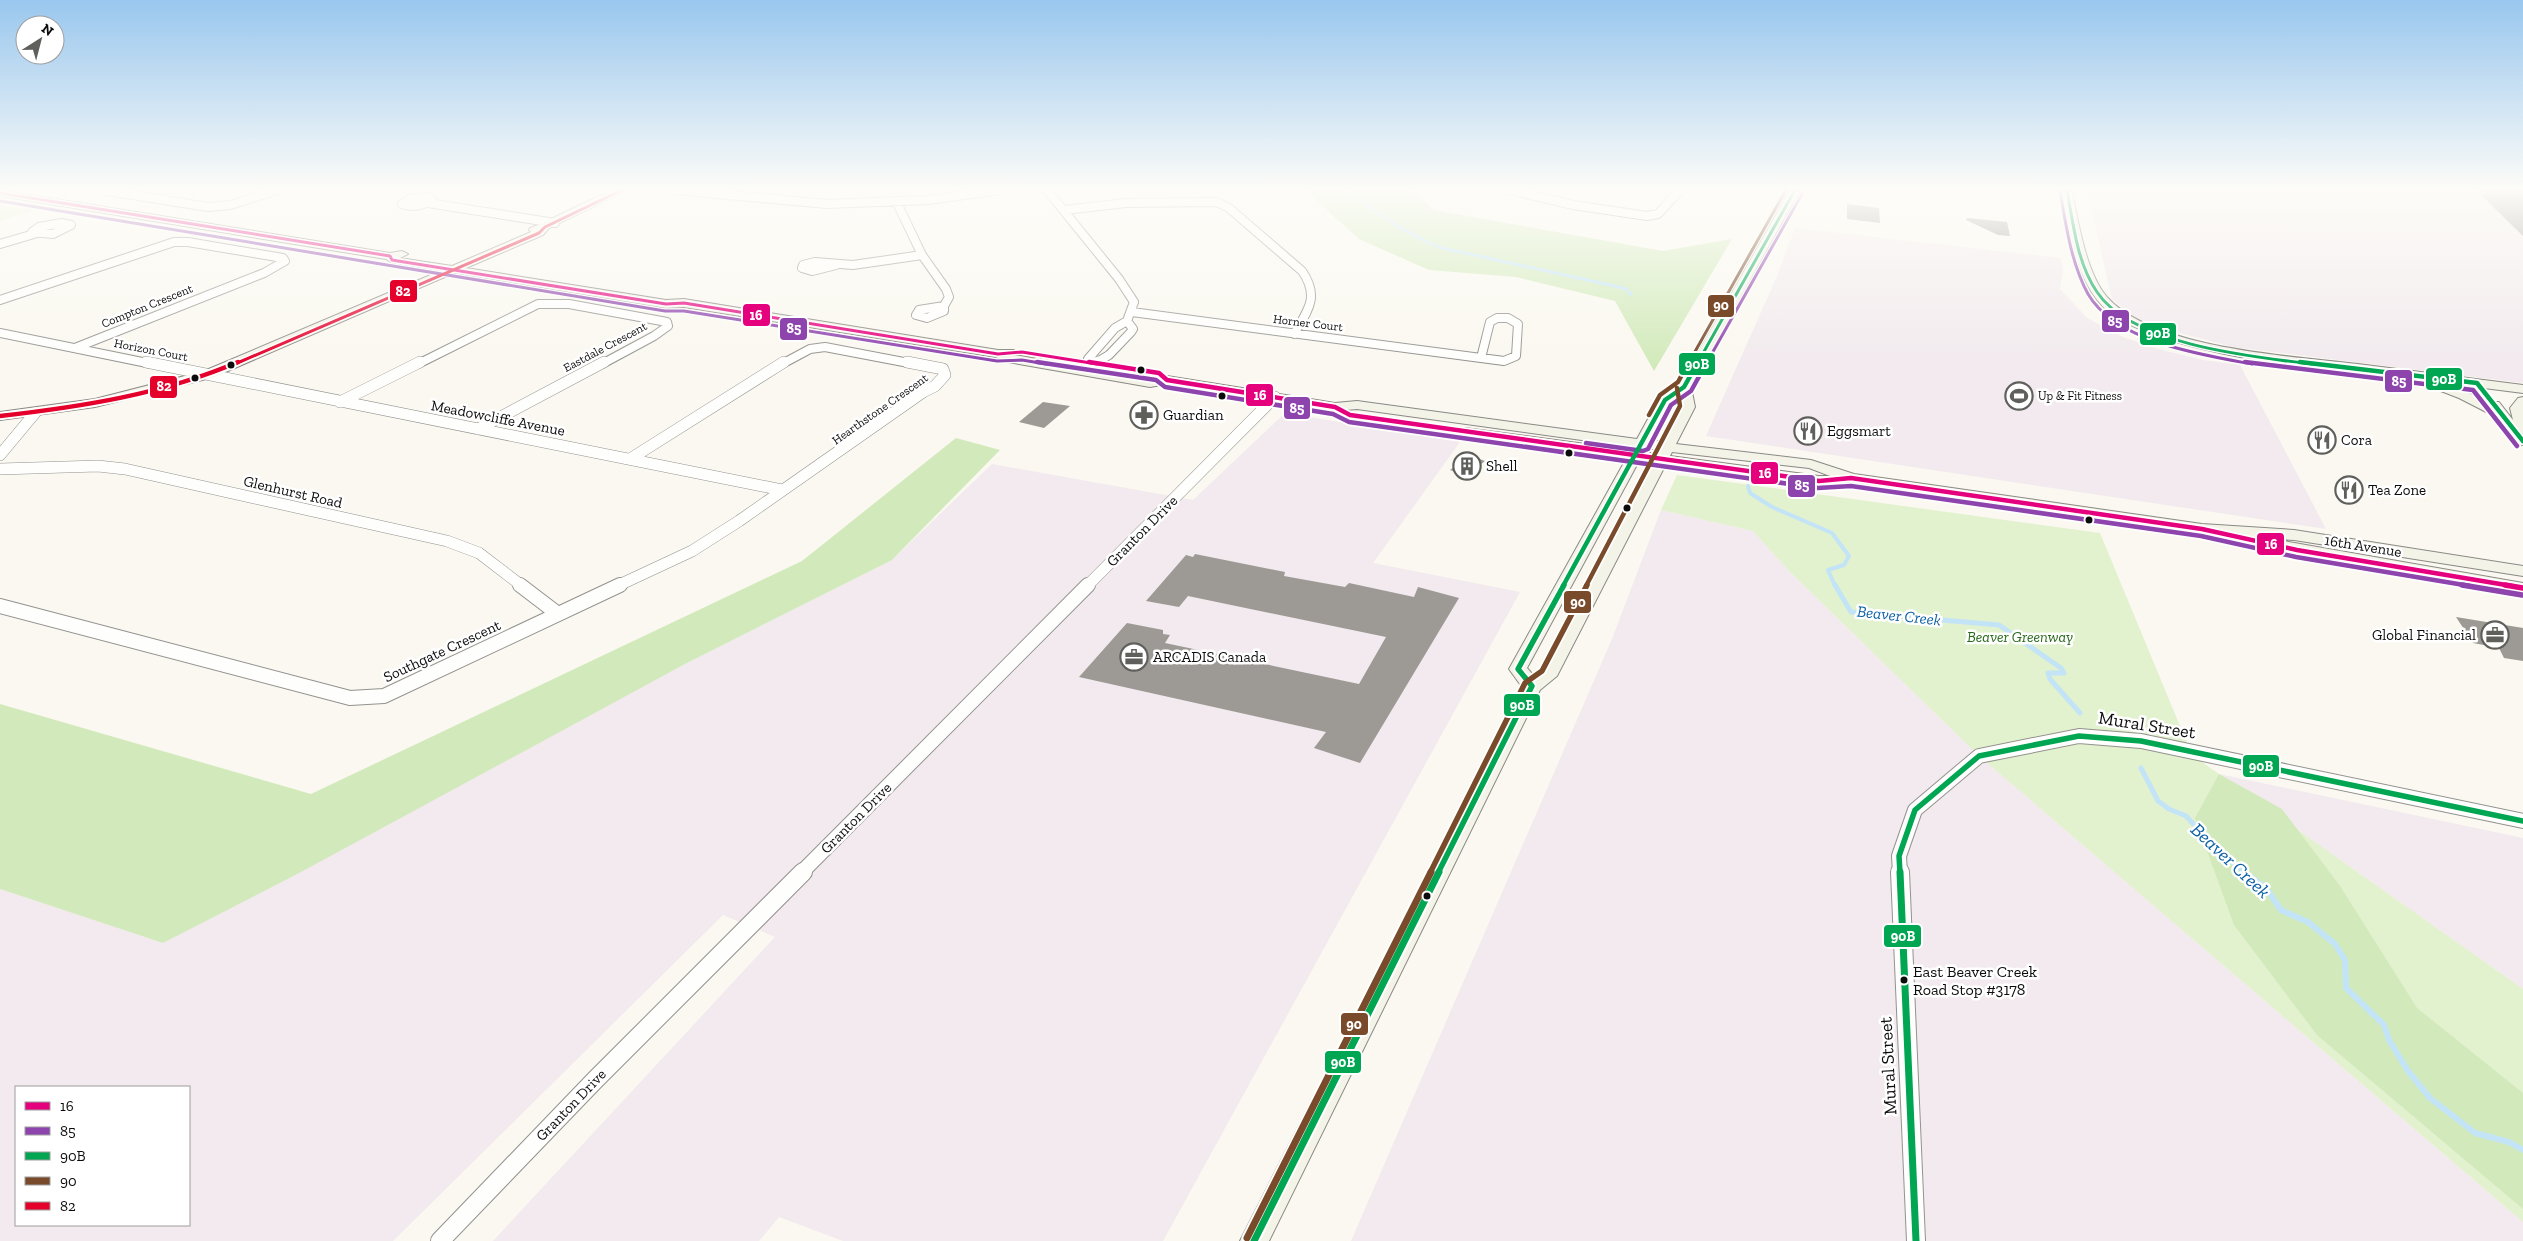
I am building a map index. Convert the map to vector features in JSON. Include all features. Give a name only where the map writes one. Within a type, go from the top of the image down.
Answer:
[{"type":"main road","name":"16th Avenue","points":[[340,248],[390,256],[406,254],[458,266],[666,304],[684,303],[998,354],[1008,358],[1082,372],[1153,383],[1167,380],[1275,397],[1335,407],[1350,415],[1664,453],[1819,480],[1851,478],[2202,529],[2319,554],[2523,588]]},
{"type":"main road","points":[[0,416],[34,413],[95,403],[209,374],[502,248]]},
{"type":"main road","points":[[1532,686],[1518,669],[1665,400],[1684,387],[1762,248]]},
{"type":"main road","points":[[2082,248],[2097,290],[2104,302],[2127,319],[2176,338],[2226,351],[2523,389]]},
{"type":"main road","name":"16th Avenue","points":[[390,256],[392,260],[458,266],[676,298],[684,303]]},
{"type":"main road","name":"16th Avenue","points":[[998,354],[1022,352],[1093,362],[1158,372],[1167,380]]},
{"type":"main road","points":[[2389,372],[2454,391],[2501,414]]},
{"type":"main road","points":[[2477,383],[2523,441]]},
{"type":"main road","points":[[1254,1241],[1532,686],[1548,676],[1688,407],[1684,387]]},
{"type":"main road","points":[[2523,401],[2516,408],[2523,429]]},
{"type":"main road","name":"16th Avenue","points":[[2202,529],[2294,535],[2523,572]]},
{"type":"main road","points":[[2319,554],[2386,558],[2523,579]]},
{"type":"street","name":"Compton Crescent","points":[[0,300],[156,248]]},
{"type":"street","name":"Compton Crescent","points":[[74,348],[264,273],[285,261],[282,258],[223,248]]},
{"type":"street","points":[[919,248],[946,289],[949,297],[944,306]]},
{"type":"street","points":[[1093,362],[1088,358],[1129,317],[1134,302],[1126,288],[1095,248]]},
{"type":"street","points":[[1275,248],[1302,271],[1314,292],[1312,301],[1294,334]]},
{"type":"street","points":[[836,265],[922,254]]},
{"type":"street","name":"Eastdale Crescent","points":[[340,402],[538,304],[570,304],[666,322],[668,326],[654,336],[478,429]]},
{"type":"street","points":[[1082,372],[1093,362],[1101,361],[1129,336],[1133,329],[1129,317]]},
{"type":"street","name":"Horner Court","points":[[1129,317],[1294,334],[1504,361],[1516,356],[1518,324],[1515,321],[1498,318],[1490,322],[1481,358]]},
{"type":"street","name":"Horizon Court","points":[[0,334],[209,374]]},
{"type":"street","name":"Hearthstone Crescent","points":[[630,458],[796,355],[810,349],[825,347],[840,349],[944,369],[946,374],[936,386],[923,392],[782,490]]},
{"type":"street","name":"Meadowcliffe Avenue","points":[[209,374],[782,490]]},
{"type":"street","name":"Granton Drive","points":[[440,1241],[595,1080],[1275,397]]},
{"type":"street","points":[[0,455],[34,413]]},
{"type":"street","name":"Glenhurst Road","points":[[0,468],[98,466],[124,469],[447,541],[479,553],[558,614]]},
{"type":"street","name":"Southgate Crescent","points":[[0,606],[350,698],[367,699],[398,691],[692,551],[740,521],[782,490]]},
{"type":"street","name":"Mural Street","points":[[1916,1241],[1899,856],[1915,810],[1978,756],[2079,736],[2141,741],[2523,821]]},
{"type":"shaded area","points":[[1788,248],[1971,248],[2060,258],[2063,267],[2060,289],[2087,318],[2123,337],[2158,349],[2203,360],[2240,365],[2326,529],[1706,436],[1777,276]]},
{"type":"shaded area","points":[[2100,248],[2523,248],[2523,383],[2233,347],[2161,328],[2133,316],[2112,299]]},
{"type":"shaded area","points":[[1285,413],[1460,442],[1373,563],[1520,592],[1163,1241],[843,1241],[779,1217],[759,1241],[493,1241],[775,937],[723,915],[393,1241],[0,1241],[0,889],[163,943],[685,664],[892,560],[992,464],[1193,500]]},
{"type":"shaded area","points":[[1661,510],[1753,531],[1789,571],[1979,756],[2523,1222],[2523,1241],[1351,1241],[1612,639]]},
{"type":"shaded area","points":[[2219,774],[2523,838],[2523,989]]},
{"type":"green space","points":[[1379,248],[1646,248],[1663,251],[1681,248],[1727,248],[1654,371],[1615,301],[1516,277],[1429,270]]},
{"type":"green space","points":[[956,438],[1000,450],[892,560],[685,664],[301,872],[163,943],[0,889],[0,704],[311,794],[802,561]]},
{"type":"green space","name":"Beaver Greenway","points":[[1677,475],[2100,533],[2192,755],[2523,989],[2523,1222],[1979,756],[1789,571],[1753,531],[1661,510]]},
{"type":"green space","points":[[2219,774],[2282,809],[2340,886],[2417,1008],[2523,1093],[2523,1209],[2317,1035],[2234,925],[2195,818]]},
{"type":"building","points":[[1043,402],[1070,406],[1044,428],[1019,422]]},
{"type":"building","name":"Shell","points":[[1469,455],[1485,461],[1466,476],[1450,470]]},
{"type":"building","name":"ARCADIS Canada","points":[[1195,554],[1285,572],[1284,576],[1345,587],[1349,583],[1414,597],[1418,587],[1459,598],[1360,763],[1314,748],[1326,732],[1079,677],[1127,623],[1163,630],[1163,634],[1170,635],[1165,643],[1359,684],[1386,637],[1188,596],[1179,607],[1146,601],[1186,555],[1193,557]]},
{"type":"building","name":"Global Financial","points":[[2456,617],[2523,628],[2523,661],[2504,658],[2499,648],[2473,643]]},
{"type":"waterway","name":"Beaver Creek","points":[[1442,248],[1619,287],[1626,289],[1631,295]]},
{"type":"waterway","name":"Beaver Creek","points":[[1748,486],[1750,493],[1772,507],[1832,533],[1849,556],[1844,565],[1828,570],[1835,586]]},
{"type":"waterway","name":"Beaver Creek","points":[[1835,585],[1851,612],[1999,625],[2061,668],[2064,673],[2048,673],[2050,679],[2080,713]]},
{"type":"waterway","name":"Beaver Creek","points":[[2141,768],[2158,801],[2169,809],[2186,816],[2220,853],[2246,873]]},
{"type":"waterway","name":"Beaver Creek","points":[[2244,872],[2266,888],[2281,910],[2308,922],[2335,944],[2345,960],[2346,988],[2384,1025],[2389,1040],[2408,1071],[2430,1098],[2475,1133],[2509,1142],[2523,1150]]},
{"type":"transit line","name":"85","points":[[291,248],[385,263],[391,267],[665,311],[684,311],[997,361],[1022,360],[1156,380],[1165,387],[1333,414],[1349,422],[1818,488],[1851,486],[2201,536],[2296,557],[2522,595]]},
{"type":"transit line","name":"16","points":[[340,248],[390,256],[392,260],[666,304],[684,303],[998,354],[1022,352],[1159,373],[1167,380],[1335,407],[1350,415],[1819,481],[1851,478],[2202,529],[2297,550],[2523,588]]},
{"type":"transit line","name":"82","points":[[0,416],[56,409],[111,399],[193,379],[220,370],[504,248]]},
{"type":"transit line","name":"90","points":[[1649,415],[1660,395],[1678,382],[1753,248]]},
{"type":"transit line","name":"90B","points":[[1254,1241],[1532,686],[1518,669],[1665,400],[1684,387],[1762,248]]},
{"type":"transit line","name":"85","points":[[1586,443],[1643,451],[1648,449],[1671,405],[1691,391],[1772,248]]},
{"type":"transit line","name":"85","points":[[2071,248],[2082,282],[2097,306],[2119,324],[2148,338],[2219,358],[2293,369],[2473,390],[2517,446]]},
{"type":"transit line","name":"90B","points":[[2079,248],[2089,278],[2095,291],[2103,301],[2125,318],[2153,332],[2186,343],[2259,357],[2477,383],[2523,441]]},
{"type":"transit line","name":"90","points":[[1247,1238],[1525,683],[1542,671],[1680,406],[1677,388]]},
{"type":"transit line","name":"90B","points":[[1916,1241],[1899,856],[1915,810],[1979,756],[2079,736],[2141,741],[2523,821]]},
{"type":"place","name":"Up & Fit Fitness","points":[[2019,396]]},
{"type":"place","name":"Guardian","points":[[1144,415]]},
{"type":"place","name":"Eggsmart","points":[[1808,431]]},
{"type":"place","name":"Cora","points":[[2322,440]]},
{"type":"place","name":"Shell","points":[[1467,466]]},
{"type":"place","name":"Tea Zone","points":[[2349,490]]},
{"type":"place","name":"Global Financial","points":[[2495,635]]},
{"type":"place","name":"ARCADIS Canada","points":[[1134,657]]},
{"type":"place","name":"East Beaver Creek Road Stop #3178","points":[[1904,980]]}]
